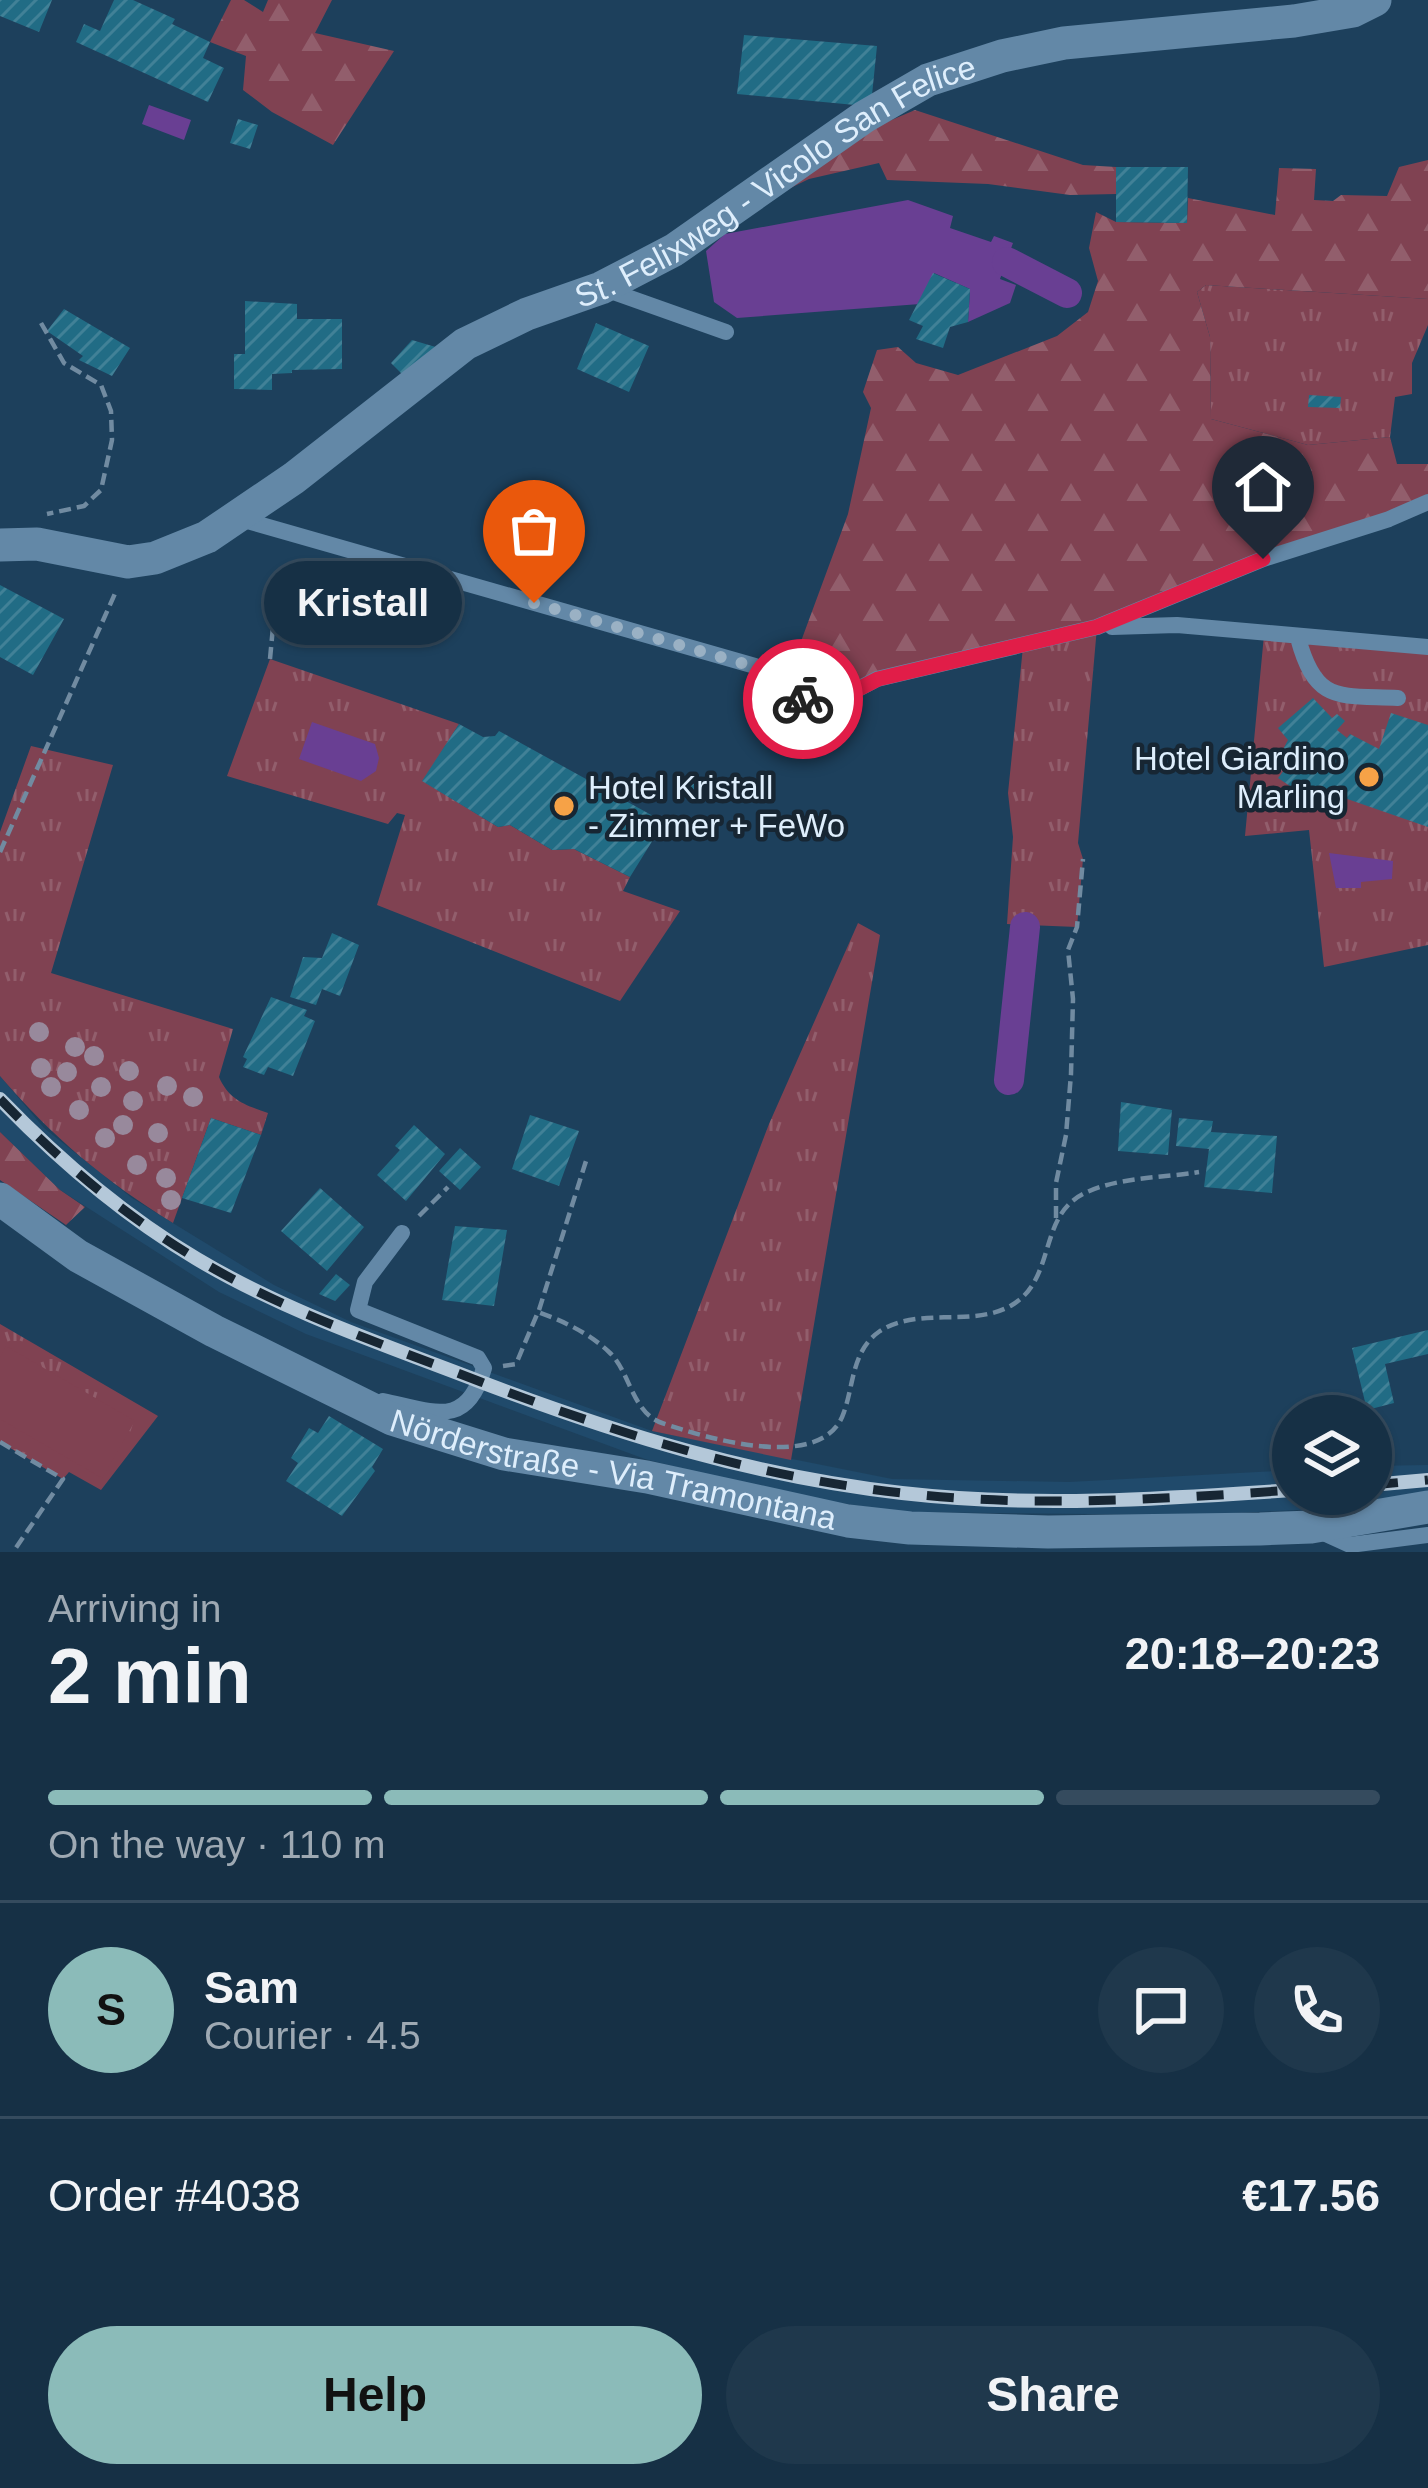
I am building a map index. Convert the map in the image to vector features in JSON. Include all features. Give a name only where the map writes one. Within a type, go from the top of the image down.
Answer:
[{"type":"street","name":"St. Felixweg - Vicolo San Felice","points":[[0,545],[37,544],[128,562],[178,550],[237,518],[465,344],[527,314],[602,288],[674,250],[886,103],[928,80],[1002,56],[1064,44],[1294,21],[1353,11],[1375,0]]},
{"type":"street","name":"Nörderstraße - Via Tramontana","points":[[0,1199],[78,1256],[214,1331],[362,1405],[442,1438],[504,1454],[647,1477],[872,1525],[1048,1532],[1311,1527],[1428,1507]]},
{"type":"lane","points":[[602,288],[725,332]]},
{"type":"lane","points":[[237,518],[755,667],[808,702],[843,697],[878,679],[1097,627],[1263,559],[1428,502]]},
{"type":"lane","points":[[1097,627],[1177,625],[1428,646]]},
{"type":"lane","points":[[1298,638],[1307,672],[1332,694],[1398,698]]},
{"type":"lane","points":[[362,1405],[380,1400],[425,1410],[459,1410],[471,1402],[484,1368],[478,1358],[358,1310],[365,1282],[402,1233]]},
{"type":"lane","points":[[1311,1527],[1350,1545],[1428,1534]]},
{"type":"path","points":[[32,516],[93,501],[112,440],[111,411],[101,385],[64,363],[40,323]]},
{"type":"path","points":[[0,852],[128,562]]},
{"type":"path","points":[[271,659],[277,584]]},
{"type":"path","points":[[1056,1223],[1056,1183],[1071,1074],[1068,950],[1077,927],[1083,859]]},
{"type":"path","points":[[484,1368],[516,1364],[538,1312],[586,1161]]},
{"type":"path","points":[[538,1312],[567,1323],[612,1354],[638,1403],[656,1421],[754,1445],[809,1444],[831,1434],[844,1416],[854,1366],[876,1334],[916,1318],[1011,1306],[1033,1287],[1056,1223],[1070,1202],[1100,1187],[1199,1172]]},
{"type":"path","points":[[402,1233],[448,1187]]},
{"type":"path","points":[[0,1442],[63,1479],[13,1552]]},
{"type":"shaded area","points":[[149,105],[191,120],[184,140],[142,124]]},
{"type":"shaded area","points":[[908,200],[953,216],[950,228],[991,242],[994,236],[1013,243],[1000,279],[1016,285],[1010,303],[968,322],[970,289],[934,273],[920,304],[737,318],[714,302],[706,251],[725,234]]},
{"type":"shaded area","points":[[312,722],[375,744],[376,771],[361,781],[299,759]]},
{"type":"shaded area","points":[[1329,853],[1393,861],[1392,879],[1361,882],[1361,888],[1336,888]]},
{"type":"shaded area","points":[[0,1076],[44,1128],[132,1198],[274,1285],[351,1322],[652,1431],[892,1479],[1069,1482],[1272,1471],[1272,1511],[900,1512],[782,1494],[645,1459],[306,1334],[219,1292],[60,1190],[0,1132]]},
{"type":"shaded area","points":[[1428,1465],[1428,1493],[1392,1499],[1392,1466]]},
{"type":"green space","points":[[231,0],[244,0],[263,12],[268,0],[332,0],[315,33],[394,51],[333,145],[272,112],[243,90],[246,56],[210,42]]},
{"type":"green space","points":[[915,110],[1083,165],[1116,167],[1116,194],[1070,195],[988,184],[887,180],[879,163],[809,179],[745,210],[868,130]]},
{"type":"green space","points":[[1428,160],[1428,299],[1206,285],[1197,292],[1210,337],[1211,419],[1308,445],[1390,437],[1397,464],[1428,464],[1428,502],[1097,627],[859,688],[800,644],[848,514],[871,408],[863,392],[877,350],[898,347],[916,363],[958,375],[1057,336],[1088,312],[1098,281],[1089,248],[1096,212],[1116,222],[1187,223],[1188,198],[1275,215],[1279,168],[1316,169],[1314,200],[1333,201],[1341,195],[1387,196],[1399,167]]},
{"type":"green space","points":[[1206,285],[1428,299],[1428,325],[1412,363],[1412,394],[1395,397],[1390,437],[1308,445],[1211,419],[1210,337],[1197,292]]},
{"type":"green space","points":[[1097,627],[1078,843],[1083,859],[1077,927],[1007,924],[1013,837],[1008,793],[1023,647]]},
{"type":"green space","points":[[1264,635],[1428,647],[1428,945],[1324,967],[1309,830],[1245,836]]},
{"type":"green space","points":[[270,659],[459,724],[423,781],[498,827],[510,825],[552,850],[574,849],[630,877],[623,891],[680,911],[620,1001],[377,905],[405,815],[397,813],[388,824],[227,776]]},
{"type":"green space","points":[[31,746],[113,765],[51,973],[233,1029],[219,1077],[233,1096],[268,1113],[261,1135],[211,1118],[173,1223],[80,1157],[0,1076],[0,832]]},
{"type":"green space","points":[[858,923],[880,935],[791,1460],[652,1431],[769,1124]]},
{"type":"green space","points":[[0,1132],[60,1190],[85,1207],[66,1225],[0,1180]]},
{"type":"green space","points":[[0,1324],[158,1416],[101,1490],[69,1472],[63,1479],[0,1442]]},
{"type":"green space","points":[[6,1346],[135,1421],[102,1478],[0,1419],[0,1357]]},
{"type":"building","points":[[0,0],[52,0],[39,32],[0,16]]},
{"type":"building","points":[[114,0],[133,0],[210,42],[203,58],[224,68],[208,102],[76,42],[84,24],[100,31]]},
{"type":"building","points":[[744,35],[877,46],[872,95],[855,105],[737,94]]},
{"type":"building","points":[[238,119],[258,125],[250,149],[230,143]]},
{"type":"building","points":[[1116,167],[1188,167],[1187,223],[1116,222]]},
{"type":"building","points":[[933,273],[970,289],[968,322],[950,327],[943,348],[916,339],[923,326],[909,320]]},
{"type":"building","points":[[245,301],[297,304],[297,319],[342,319],[342,369],[292,370],[272,374],[272,390],[234,389],[234,354],[245,354]]},
{"type":"building","points":[[64,309],[130,348],[112,376],[79,360],[83,356],[47,331]]},
{"type":"building","points":[[596,323],[649,346],[629,392],[577,369]]},
{"type":"building","points":[[412,340],[439,348],[405,377],[391,363]]},
{"type":"building","points":[[1309,395],[1341,397],[1340,408],[1308,407]]},
{"type":"building","points":[[0,585],[64,619],[33,675],[0,657]]},
{"type":"building","points":[[1313,698],[1332,718],[1337,714],[1345,721],[1337,730],[1347,738],[1350,734],[1379,749],[1391,713],[1428,725],[1428,827],[1330,793],[1321,807],[1278,778],[1289,764],[1280,755],[1288,740],[1278,728]]},
{"type":"building","points":[[459,724],[483,737],[499,731],[664,822],[630,877],[574,849],[552,850],[510,825],[498,827],[422,781]]},
{"type":"building","points":[[690,782],[702,789],[695,801],[683,794]]},
{"type":"building","points":[[332,933],[359,945],[340,996],[322,989],[316,1005],[290,997],[303,957],[322,958]]},
{"type":"building","points":[[271,997],[307,1010],[304,1016],[315,1021],[293,1076],[268,1067],[264,1075],[243,1067],[247,1059],[243,1057]]},
{"type":"building","points":[[1121,1102],[1172,1110],[1168,1155],[1118,1151]]},
{"type":"building","points":[[530,1115],[579,1131],[559,1186],[512,1169]]},
{"type":"building","points":[[211,1118],[261,1135],[231,1213],[182,1198]]},
{"type":"building","points":[[1179,1118],[1213,1121],[1211,1132],[1277,1136],[1272,1193],[1204,1187],[1209,1149],[1176,1146]]},
{"type":"building","points":[[414,1125],[445,1154],[406,1201],[377,1175],[400,1150],[395,1146]]},
{"type":"building","points":[[460,1148],[481,1167],[460,1190],[439,1171]]},
{"type":"building","points":[[320,1188],[364,1227],[327,1271],[281,1231]]},
{"type":"building","points":[[455,1226],[507,1230],[494,1306],[442,1300]]},
{"type":"building","points":[[336,1274],[350,1285],[335,1301],[319,1294]]},
{"type":"building","points":[[1428,1330],[1428,1354],[1385,1364],[1394,1403],[1392,1404],[1392,1395],[1363,1395],[1352,1348]]},
{"type":"building","points":[[329,1416],[383,1449],[372,1467],[375,1471],[342,1516],[286,1481],[298,1463],[291,1458],[309,1428],[318,1433]]},
{"type":"waterway","points":[[1007,262],[1067,293]]},
{"type":"waterway","points":[[1009,1080],[1025,927]]},
{"type":"railway","points":[[0,1099],[118,1205],[231,1278],[372,1341],[636,1436],[794,1476],[951,1498],[1098,1500],[1272,1491]]},
{"type":"railway","points":[[1392,1483],[1428,1480]]},
{"type":"way so far","points":[[534,603],[755,667],[803,699]]},
{"type":"place","name":"Kristall","points":[[534,603]]},
{"type":"place","name":"Hotel Giardino Marling","points":[[1369,777]]},
{"type":"place","name":"Hotel Kristall - Zimmer + FeWo","points":[[564,806]]},
{"type":"route","points":[[803,699],[843,697],[878,679],[1097,627],[1263,559]]}]
